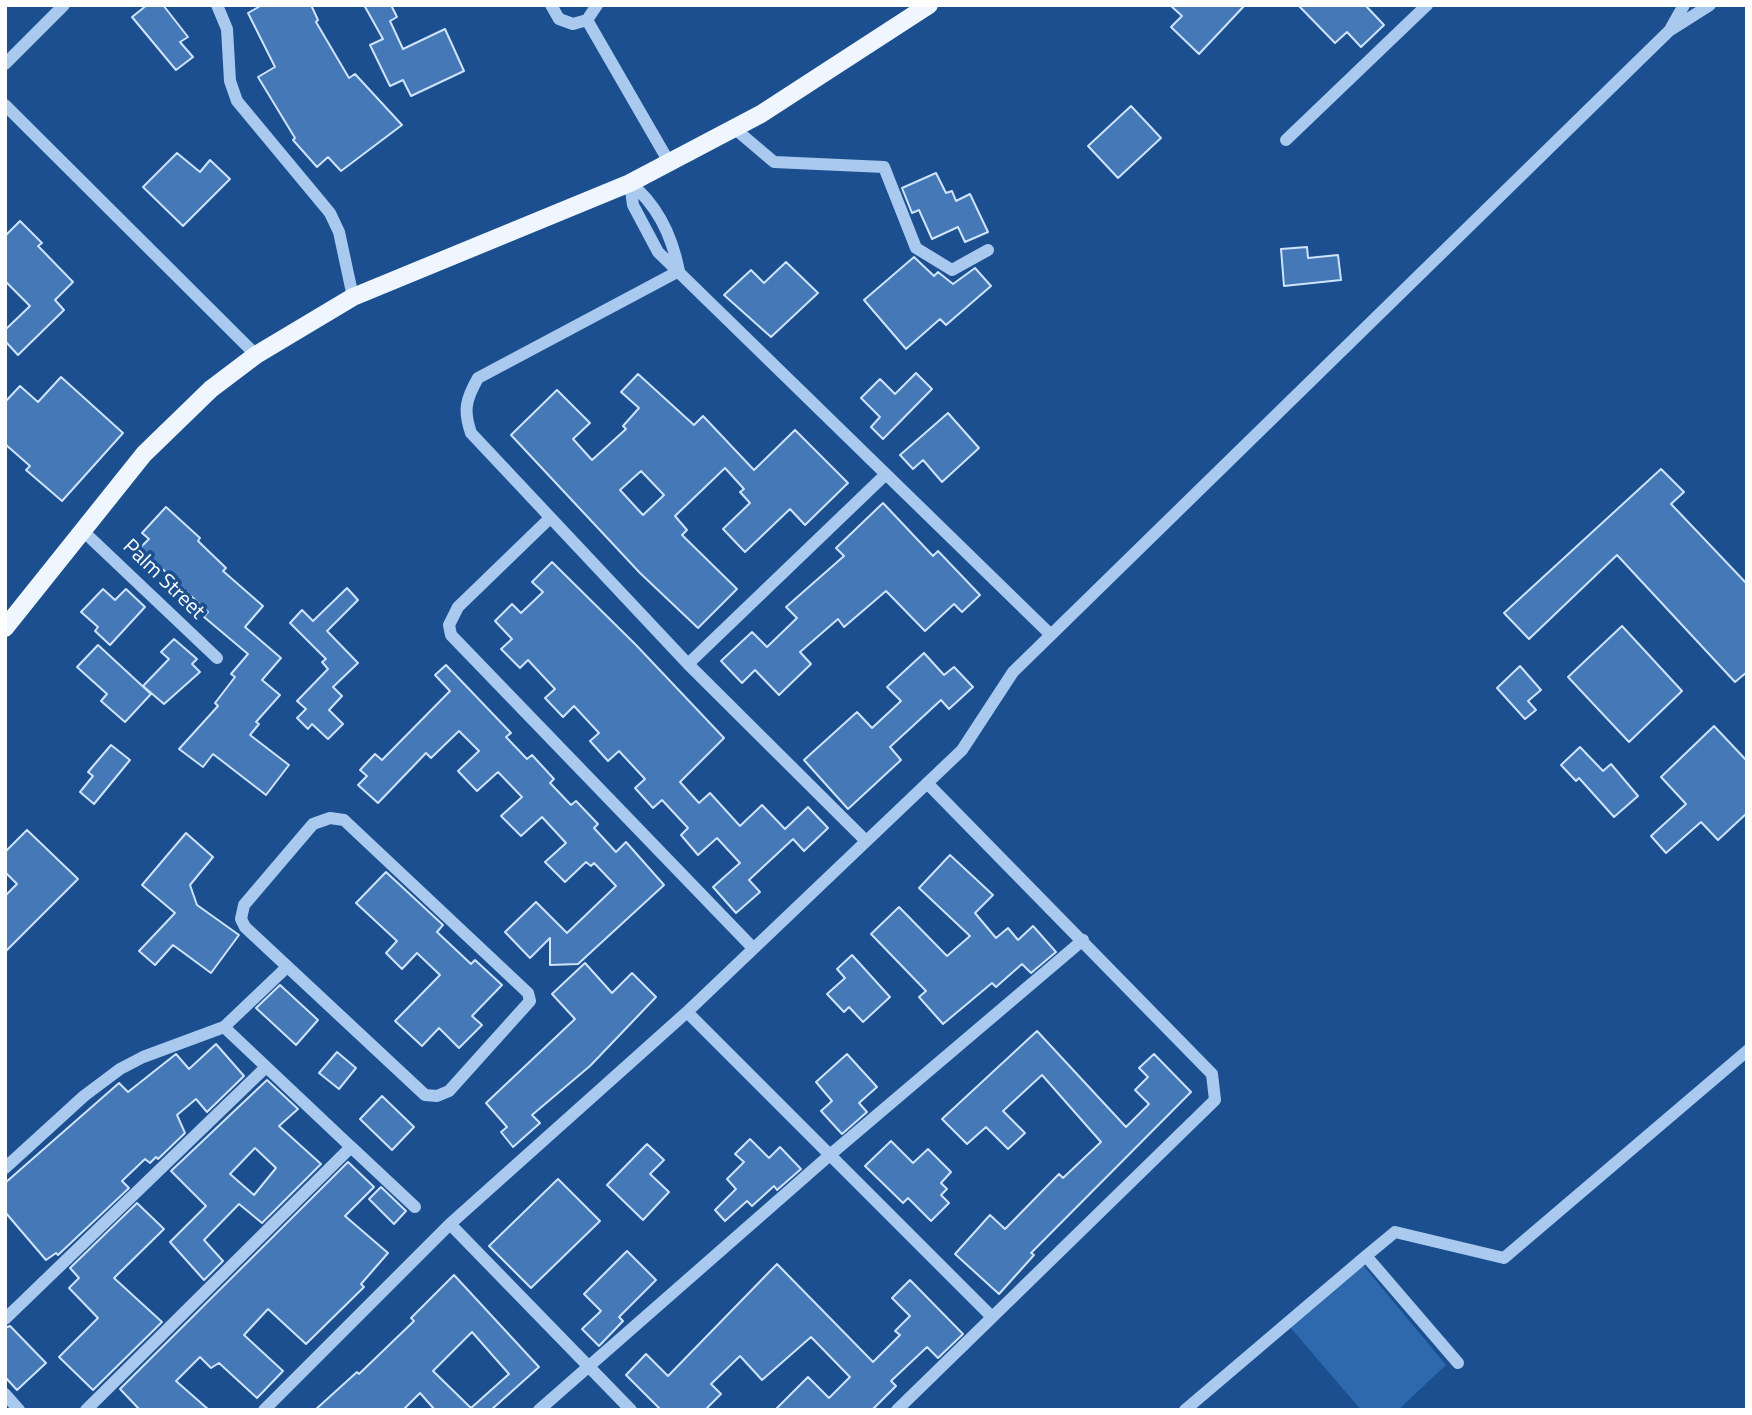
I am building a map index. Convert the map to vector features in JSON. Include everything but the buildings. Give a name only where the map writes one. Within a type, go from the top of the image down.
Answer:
[{"type":"main road","points":[[5,628],[144,454],[211,389],[256,355],[353,297],[630,183],[761,114],[929,5]]},
{"type":"street","points":[[5,64],[64,5]]},
{"type":"street","points":[[217,5],[227,29],[230,81],[237,101],[330,212],[339,232],[353,297]]},
{"type":"street","points":[[551,5],[559,19],[573,24],[587,20],[597,5]]},
{"type":"street","points":[[1286,141],[1427,5]]},
{"type":"street","points":[[1669,31],[1684,5]]},
{"type":"street","points":[[264,1410],[450,1224],[687,1012],[962,750],[1013,672],[1669,31],[1710,5]]},
{"type":"street","points":[[587,20],[669,162]]},
{"type":"street","points":[[5,105],[256,355]]},
{"type":"street","points":[[733,128],[774,163],[884,167],[916,248],[952,270],[988,250]]},
{"type":"street","points":[[630,183],[633,205],[658,252],[1051,635]]},
{"type":"street","points":[[679,271],[559,338],[478,378],[467,397],[465,414],[471,433],[688,664],[866,841]]},
{"type":"street","points":[[688,664],[885,475]]},
{"type":"street","points":[[550,518],[458,607],[449,625],[452,635],[468,656],[753,948]]},
{"type":"street","name":"Palm Street","points":[[82,530],[217,658]]},
{"type":"street","points":[[897,1410],[1215,1100],[1212,1074],[927,783]]},
{"type":"street","points":[[330,818],[344,820],[524,986],[530,1001],[449,1091],[437,1096],[425,1095],[286,967],[245,927],[241,919],[244,905],[313,824],[330,818]]},
{"type":"street","points":[[539,1410],[831,1154],[1083,940]]},
{"type":"street","points":[[5,1168],[84,1096],[120,1069],[143,1057],[224,1027],[286,967]]},
{"type":"street","points":[[687,1012],[992,1317]]},
{"type":"street","points":[[224,1027],[415,1207]]},
{"type":"street","points":[[1185,1410],[1395,1231],[1504,1258],[1747,1051]]},
{"type":"street","points":[[5,1320],[266,1067]]},
{"type":"street","points":[[86,1410],[351,1147]]},
{"type":"street","points":[[450,1224],[631,1410]]},
{"type":"street","points":[[1366,1256],[1458,1363]]},
{"type":"street","points":[[5,1394],[19,1410]]},
{"type":"shaded area","points":[[1358,1259],[1446,1365],[1398,1410],[1361,1410],[1284,1320]]}]
